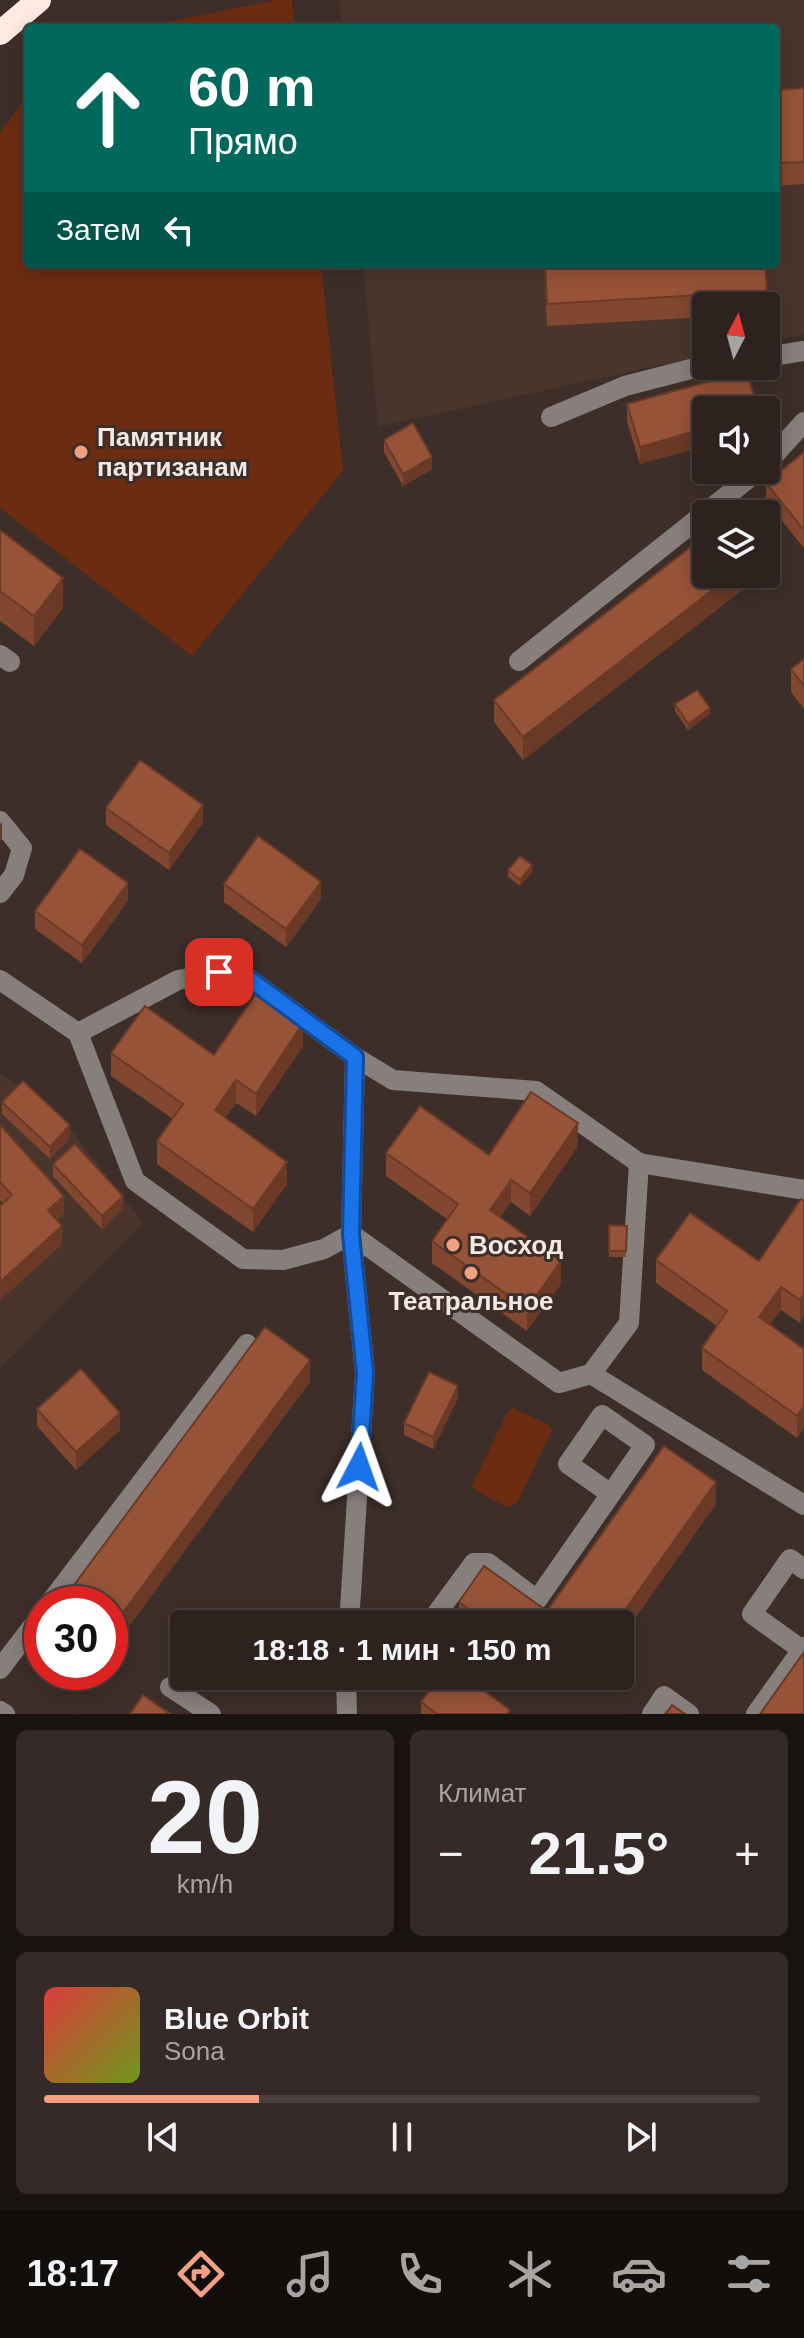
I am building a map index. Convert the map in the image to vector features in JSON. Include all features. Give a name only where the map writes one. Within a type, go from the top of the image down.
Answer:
[{"type":"highway","points":[[0,33],[18,14],[39,0]]},
{"type":"street","points":[[780,355],[804,351]]},
{"type":"street","points":[[551,417],[625,386],[692,369]]},
{"type":"street","points":[[780,449],[804,422]]},
{"type":"street","points":[[519,661],[741,484]]},
{"type":"street","points":[[0,821],[22,848],[14,875],[0,893]]},
{"type":"street","points":[[78,1033],[178,980],[219,972],[248,978],[355,1057],[393,1080],[536,1091],[639,1163],[804,1190]]},
{"type":"street","points":[[0,980],[78,1033],[135,1181],[243,1259],[283,1260],[324,1249],[351,1234]]},
{"type":"street","points":[[350,1610],[365,1373],[351,1234],[355,1057]]},
{"type":"street","points":[[351,1234],[559,1383],[591,1374],[629,1323],[639,1163]]},
{"type":"street","points":[[63,1586],[247,1344]]},
{"type":"street","points":[[591,1374],[804,1505]]},
{"type":"street","points":[[439,1610],[474,1563],[480,1561],[537,1600],[611,1494]]},
{"type":"street","points":[[756,1714],[803,1648],[752,1614],[790,1559],[804,1569]]},
{"type":"street","points":[[0,1669],[24,1638]]},
{"type":"street","points":[[175,1690],[211,1714]]},
{"type":"street","points":[[347,1714],[348,1690]]},
{"type":"street","points":[[652,1714],[664,1696],[689,1714]]},
{"type":"shaded area","points":[[277,0],[292,0],[295,24],[154,24]]},
{"type":"shaded area","points":[[339,0],[804,0],[804,334],[780,339],[780,292],[692,292],[692,358],[378,427],[363,268],[780,268],[780,24],[342,24]]},
{"type":"shaded area","points":[[24,101],[24,268],[321,268],[343,471],[192,656],[0,508],[0,132]]},
{"type":"shaded area","points":[[0,1074],[52,1105],[143,1223],[0,1368]]},
{"type":"shaded area","points":[[513,1408],[549,1425],[552,1430],[517,1503],[506,1507],[471,1487],[508,1411]]},
{"type":"building","points":[[804,88],[804,162],[780,163],[780,90]]},
{"type":"building","points":[[545,268],[765,268],[767,291],[692,292],[692,295],[547,304]]},
{"type":"building","points":[[714,380],[750,380],[754,396],[692,396],[692,432],[640,447],[627,404]]},
{"type":"building","points":[[413,423],[432,457],[403,474],[384,440]]},
{"type":"building","points":[[804,452],[803,529],[767,484],[780,484],[780,472]]},
{"type":"building","points":[[0,530],[63,578],[34,616],[0,591]]},
{"type":"building","points":[[692,546],[692,588],[715,588],[523,737],[494,700]]},
{"type":"building","points":[[804,659],[804,686],[791,669]]},
{"type":"building","points":[[697,690],[710,708],[688,724],[675,704]]},
{"type":"building","points":[[140,760],[203,805],[169,853],[106,808]]},
{"type":"building","points":[[258,836],[321,882],[286,929],[224,884]]},
{"type":"building","points":[[80,849],[128,883],[82,945],[35,911]]},
{"type":"building","points":[[520,856],[532,865],[520,880],[508,870]]},
{"type":"building","points":[[257,992],[303,1023],[256,1094],[236,1080],[215,1110],[287,1162],[253,1209],[157,1141],[183,1104],[111,1053],[145,1006],[214,1055]]},
{"type":"building","points":[[23,1081],[70,1125],[50,1147],[2,1102]]},
{"type":"building","points":[[531,1092],[578,1123],[530,1193],[511,1180],[490,1210],[561,1261],[527,1309],[432,1241],[458,1204],[386,1153],[420,1106],[489,1155]]},
{"type":"building","points":[[1,1126],[64,1196],[48,1210],[62,1226],[0,1282],[0,1206],[12,1195],[0,1182]]},
{"type":"building","points":[[75,1144],[123,1196],[102,1216],[53,1164]]},
{"type":"building","points":[[801,1199],[804,1201],[804,1294],[800,1300],[781,1287],[759,1317],[804,1349],[804,1406],[797,1416],[702,1348],[727,1311],[656,1260],[690,1213],[759,1261]]},
{"type":"building","points":[[609,1225],[627,1226],[626,1251],[609,1251]]},
{"type":"building","points":[[265,1327],[310,1360],[128,1606],[128,1586],[73,1586]]},
{"type":"building","points":[[81,1369],[120,1413],[76,1452],[37,1409]]},
{"type":"building","points":[[429,1372],[458,1386],[433,1437],[404,1423]]},
{"type":"building","points":[[664,1446],[716,1482],[625,1610],[548,1610]]},
{"type":"building","points":[[484,1566],[546,1610],[470,1610],[459,1602]]},
{"type":"building","points":[[804,1652],[804,1714],[760,1714]]},
{"type":"building","points":[[430,1690],[483,1690],[510,1710],[507,1714],[437,1714],[421,1702]]},
{"type":"building","points":[[143,1695],[170,1714],[130,1714]]},
{"type":"building","points":[[672,1705],[685,1714],[666,1714]]},
{"type":"place","name":"Памятник партизанам","points":[[81,452]]},
{"type":"place","name":"Восход","points":[[453,1245]]},
{"type":"place","name":"Театральное","points":[[471,1273]]},
{"type":"route","points":[[219,972],[248,978],[355,1057],[351,1234],[365,1373],[359,1467]]}]
